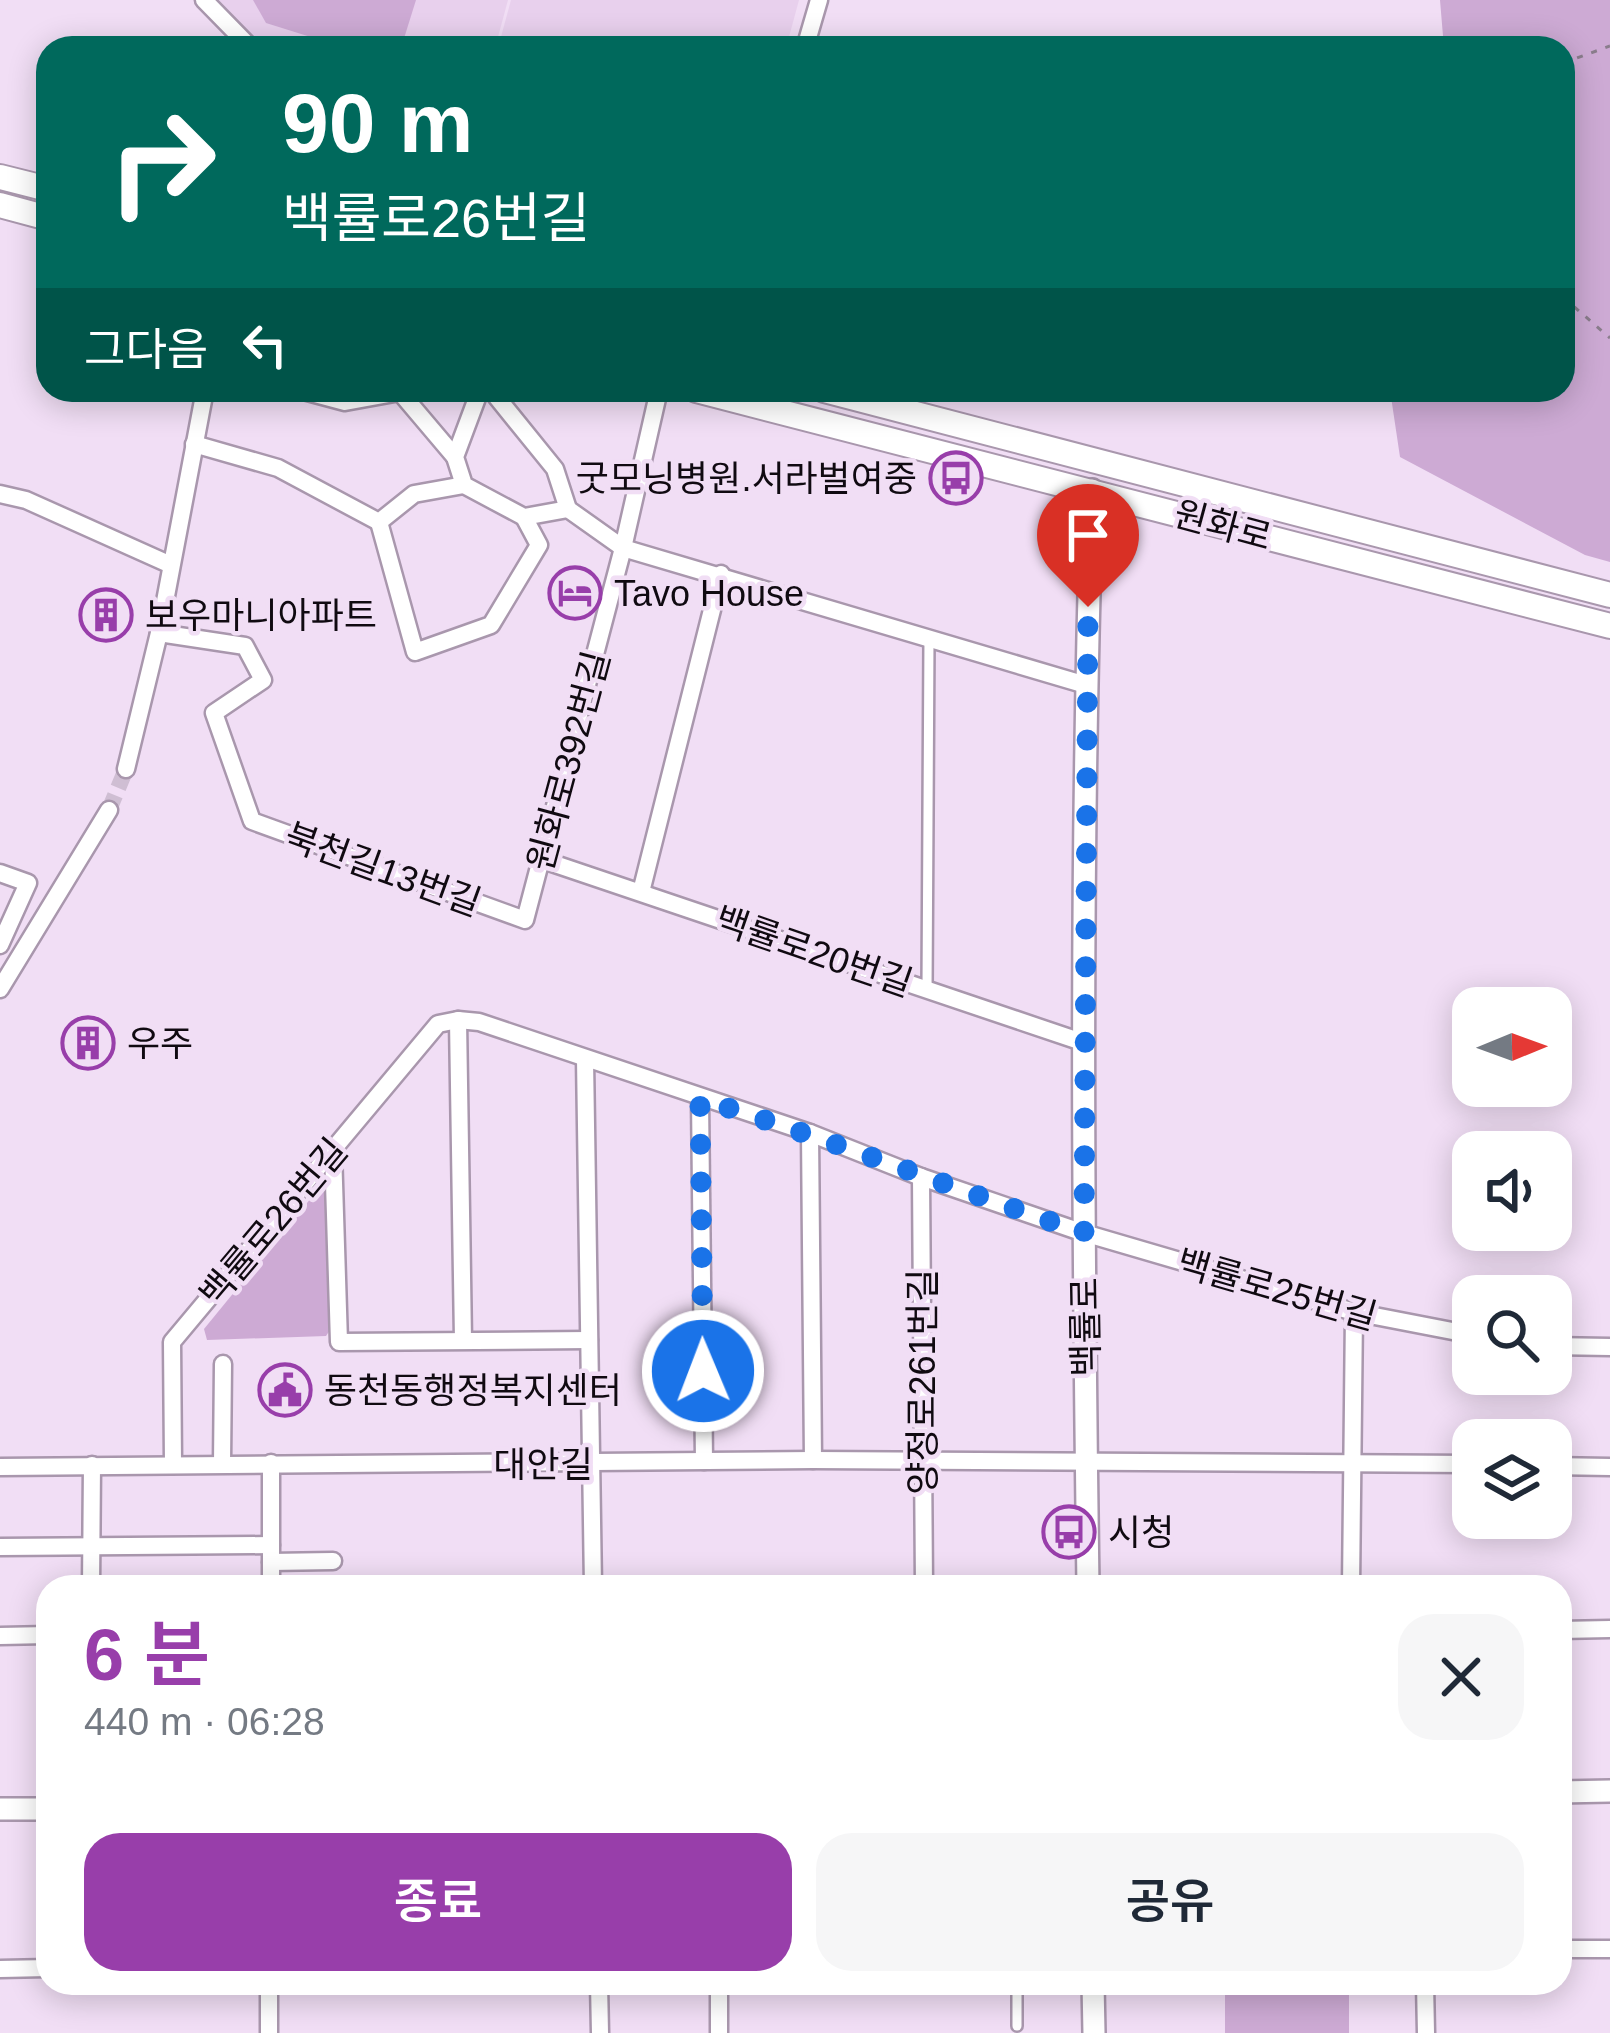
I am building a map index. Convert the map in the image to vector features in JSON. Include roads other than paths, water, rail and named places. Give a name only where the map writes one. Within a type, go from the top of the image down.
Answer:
[{"type":"main road","points":[[0,177],[36,186]]},
{"type":"main road","points":[[0,205],[36,215]]},
{"type":"main road","name":"원화로","points":[[744,402],[1610,626]]},
{"type":"main road","name":"원화로","points":[[870,402],[1610,596]]},
{"type":"main road","points":[[1092,490],[1094,460]]},
{"type":"street","points":[[204,0],[239,36]]},
{"type":"street","points":[[808,36],[819,0]]},
{"type":"street","points":[[126,769],[159,633],[203,402]]},
{"type":"street","points":[[408,402],[455,457],[464,484]]},
{"type":"street","points":[[455,457],[476,402]]},
{"type":"street","points":[[501,402],[555,469],[568,509],[622,548],[1086,686]]},
{"type":"street","name":"원화로392번길","points":[[525,920],[655,402]]},
{"type":"street","points":[[194,443],[278,468],[380,522],[415,652],[490,626],[539,545],[524,517],[464,484],[414,494],[380,522]]},
{"type":"street","name":"백률로","points":[[1088,1575],[1084,1043],[1092,490]]},
{"type":"street","points":[[0,494],[26,500],[171,566]]},
{"type":"street","points":[[524,517],[568,509]]},
{"type":"street","points":[[641,892],[721,574]]},
{"type":"street","name":"북천길13번길","points":[[159,633],[245,646],[263,680],[214,713],[252,821],[525,920]]},
{"type":"street","points":[[1,989],[109,810]]},
{"type":"street","name":"백률로20번길","points":[[543,860],[1084,1043]]},
{"type":"street","points":[[0,873],[28,883],[0,945]]},
{"type":"street","points":[[463,1340],[458,1020],[479,1022],[810,1132],[921,1178],[1084,1233]]},
{"type":"street","name":"백률로26번길","points":[[173,1463],[172,1342],[438,1024],[458,1020]]},
{"type":"street","points":[[585,1059],[593,1575]]},
{"type":"street","points":[[700,1099],[704,1461]]},
{"type":"street","points":[[810,1132],[812,1460]]},
{"type":"street","points":[[333,1150],[339,1342],[589,1340]]},
{"type":"street","name":"양정로261번길","points":[[921,1178],[924,1575]]},
{"type":"street","name":"백률로25번길","points":[[1084,1233],[1354,1312],[1452,1331]]},
{"type":"street","points":[[1352,1575],[1354,1312]]},
{"type":"street","points":[[1572,1346],[1610,1347]]},
{"type":"street","points":[[222,1463],[223,1364]]},
{"type":"street","name":"대안길","points":[[0,1467],[812,1460],[1452,1462]]},
{"type":"street","points":[[271,1463],[271,1575]]},
{"type":"street","points":[[92,1465],[92,1575]]},
{"type":"street","points":[[1572,1466],[1610,1467]]},
{"type":"street","points":[[0,1547],[271,1554],[333,1561]]},
{"type":"street","points":[[1572,1630],[1610,1629]]},
{"type":"street","points":[[0,1636],[36,1635]]},
{"type":"street","points":[[1572,1792],[1610,1792]]},
{"type":"street","points":[[0,1809],[36,1809]]},
{"type":"street","points":[[1572,1949],[1610,1949]]},
{"type":"street","points":[[0,1970],[36,1968]]},
{"type":"street","points":[[268,1995],[269,2033]]},
{"type":"street","points":[[599,1995],[600,2033]]},
{"type":"street","points":[[718,1995],[719,2033]]},
{"type":"street","points":[[1094,1995],[1094,2033]]},
{"type":"street","points":[[1425,1995],[1426,2033]]},
{"type":"lane","points":[[927,990],[929,638]]},
{"type":"lane","points":[[1017,1995],[1018,2026]]},
{"type":"tunnel","points":[[109,810],[126,769]]},
{"type":"place","name":"굿모닝병원.서라벌여중","points":[[956,478]]},
{"type":"place","name":"Tavo House","points":[[575,593]]},
{"type":"place","name":"보우마니아파트","points":[[106,615]]},
{"type":"place","name":"우주","points":[[88,1043]]},
{"type":"place","name":"동천동행정복지센터","points":[[285,1390]]},
{"type":"place","name":"시청","points":[[1069,1532]]}]
